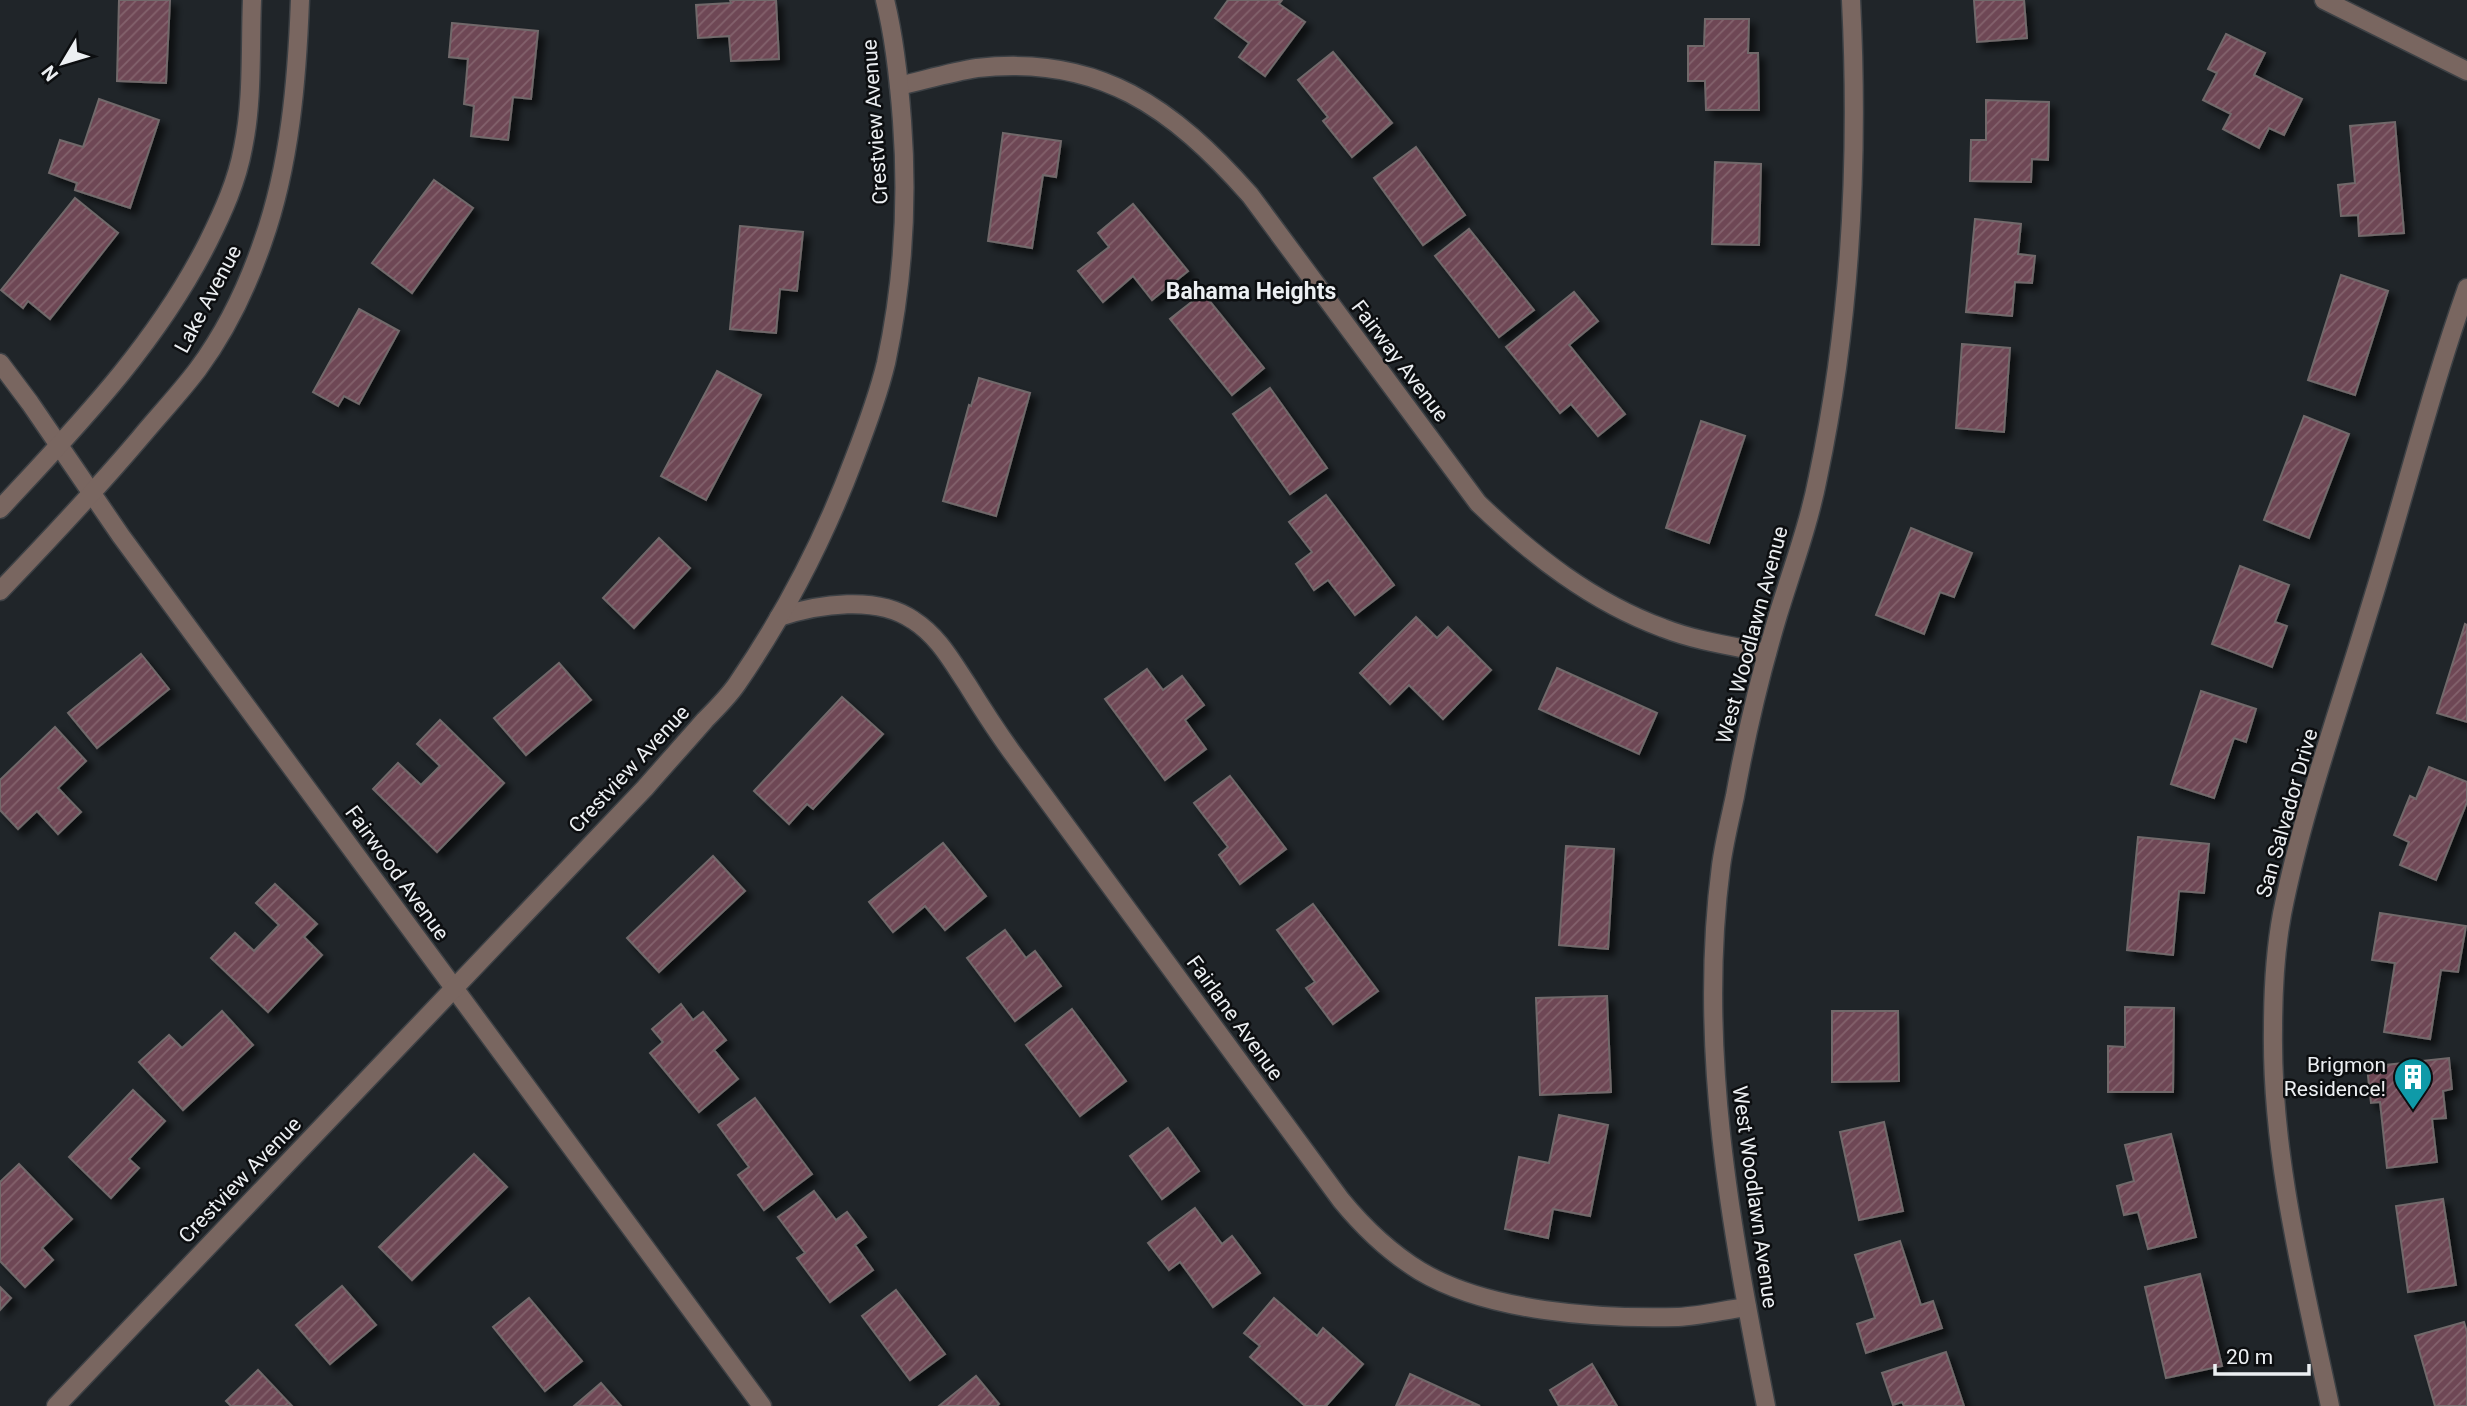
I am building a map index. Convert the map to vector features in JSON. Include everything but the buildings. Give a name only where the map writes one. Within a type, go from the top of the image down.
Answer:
[{"type":"street","name":"Lake Avenue","points":[[0,509],[132,361],[166,316],[219,219],[232,188],[248,122],[252,0]]},
{"type":"street","name":"Lake Avenue","points":[[0,591],[92,494],[199,368],[246,285],[264,240],[284,161],[294,90],[300,0]]},
{"type":"street","name":"Crestview Avenue","points":[[56,1406],[645,788],[735,687],[779,617],[837,504],[869,422],[885,366],[896,309],[904,228],[905,163],[899,86],[885,0]]},
{"type":"street","name":"West Woodlawn Avenue","points":[[1766,1406],[1722,1153],[1712,1009],[1715,936],[1721,865],[1752,705],[1818,480],[1831,410],[1849,263],[1854,175],[1856,86],[1851,0]]},
{"type":"street","points":[[2324,0],[2467,71]]},
{"type":"street","name":"Fairway Avenue","points":[[899,86],[975,69],[1011,66],[1046,68],[1081,74],[1116,85],[1147,102],[1182,127],[1218,159],[1250,195],[1478,503],[1513,537],[1593,594],[1628,614],[1664,629],[1702,640],[1767,653]]},
{"type":"street","name":"San Salvador Drive","points":[[2330,1406],[2293,1229],[2281,1153],[2273,1031],[2281,918],[2295,854],[2377,587],[2416,448],[2467,288]]},
{"type":"street","name":"Fairwood Avenue","points":[[0,363],[92,494],[454,990],[762,1406]]},
{"type":"street","name":"Fairlane Avenue","points":[[779,617],[805,608],[831,604],[885,608],[912,618],[939,641],[1003,741],[1341,1200],[1364,1227],[1391,1251],[1420,1271],[1451,1287],[1496,1302],[1602,1316],[1681,1317],[1747,1307]]},
{"type":"place","name":"Brigmon Residence!","points":[[2413,1111]]},
{"type":"district","name":"Bahama Heights","points":[[1251,291]]}]
